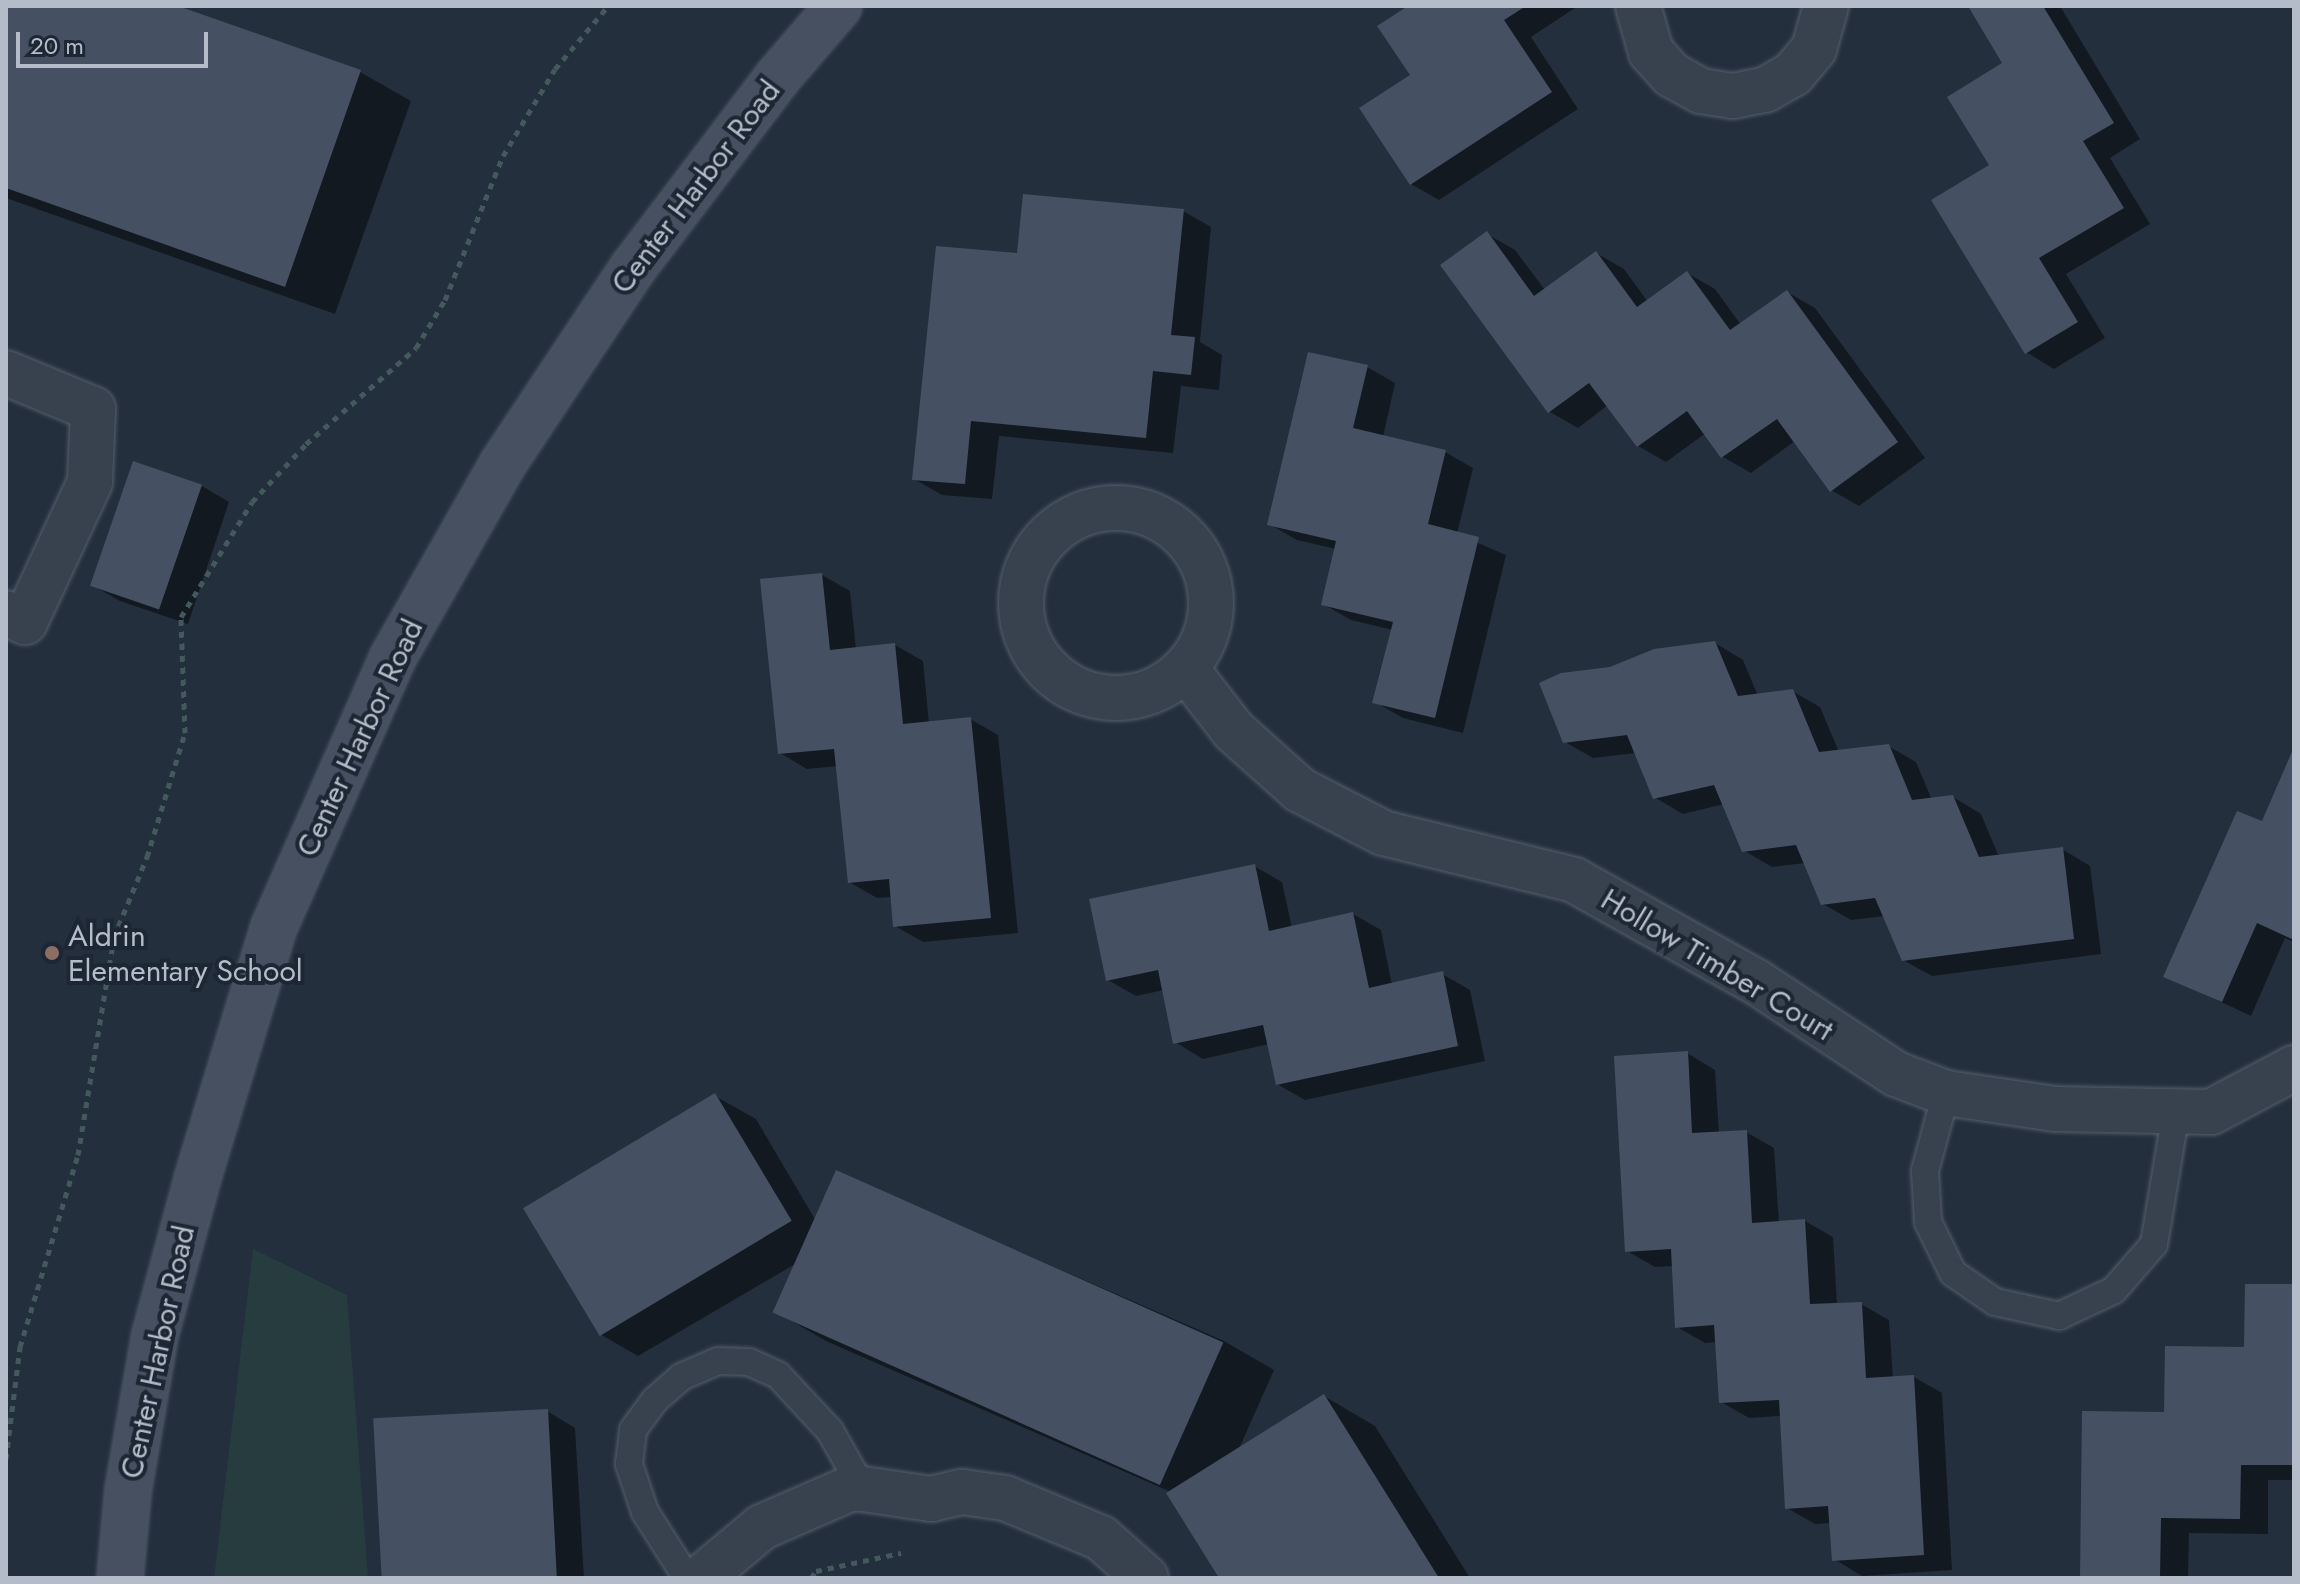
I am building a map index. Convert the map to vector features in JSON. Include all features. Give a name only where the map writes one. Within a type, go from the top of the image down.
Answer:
[{"type":"street","name":"Center Harbor Road","points":[[120,1578],[128,1491],[155,1335],[197,1180],[274,927],[392,659],[502,465],[633,268],[777,78],[839,6]]},
{"type":"street","points":[[1638,6],[1651,52],[1672,75],[1701,91],[1733,96],[1765,90],[1793,74],[1814,49],[1826,6]]},
{"type":"street","points":[[6,373],[93,409],[90,482],[25,622],[6,613]]},
{"type":"street","points":[[1126,509],[1155,516],[1181,534],[1200,557],[1210,585],[1211,615],[1202,644],[1186,669],[1159,688],[1128,698],[1095,697],[1065,684],[1040,662],[1026,633],[1021,601],[1028,568],[1045,540],[1068,521],[1096,510],[1126,509]]},
{"type":"street","name":"Hollow Timber Court","points":[[1186,669],[1234,731],[1300,790],[1383,833],[1574,880],[1755,981],[1896,1074],[1946,1093],[2055,1109],[2211,1112],[2294,1068]]},
{"type":"street","points":[[701,1578],[762,1527],[849,1489],[931,1499],[962,1492],[1005,1498],[1101,1538],[1146,1578]]},
{"type":"lane","points":[[1946,1093],[1926,1184],[1928,1222],[1953,1273],[1995,1302],[2059,1316],[2114,1290],[2154,1244],[2176,1112]]},
{"type":"lane","points":[[687,1578],[645,1512],[629,1464],[633,1430],[655,1400],[681,1377],[718,1361],[749,1362],[778,1375],[830,1431],[863,1489]]},
{"type":"path","points":[[6,1459],[20,1347],[78,1155],[114,937],[147,857],[185,733],[181,617],[252,502],[306,444],[416,348],[445,300],[503,156],[555,69],[608,6]]},
{"type":"path","points":[[811,1578],[816,1571],[906,1552]]},
{"type":"green space","points":[[253,1249],[347,1295],[368,1578],[214,1578]]},
{"type":"building","points":[[6,6],[178,6],[361,70],[285,287],[6,188]]},
{"type":"building","points":[[1408,6],[1526,6],[1504,20],[1552,92],[1410,185],[1359,108],[1410,75],[1377,26]]},
{"type":"building","points":[[1968,6],[2043,6],[2114,123],[2083,141],[2124,208],[2039,258],[2078,322],[2025,354],[1931,200],[1989,165],[1947,97],[2002,63]]},
{"type":"building","points":[[1023,194],[1184,209],[1171,335],[1195,337],[1191,375],[1153,371],[1146,438],[971,421],[965,484],[912,480],[936,246],[1017,253]]},
{"type":"building","points":[[1487,231],[1534,296],[1596,251],[1637,307],[1687,271],[1730,330],[1787,290],[1898,442],[1830,492],[1777,419],[1721,458],[1687,411],[1637,447],[1589,383],[1548,413],[1440,265]]},
{"type":"building","points":[[1308,352],[1368,365],[1353,428],[1446,450],[1428,524],[1479,537],[1435,718],[1372,703],[1393,622],[1321,605],[1336,541],[1267,525]]},
{"type":"building","points":[[133,461],[202,485],[159,610],[90,586]]},
{"type":"building","points":[[822,573],[830,650],[895,643],[903,724],[971,717],[991,918],[893,927],[889,879],[848,883],[834,749],[778,754],[760,579]]},
{"type":"building","points":[[1715,641],[1738,696],[1793,689],[1819,752],[1889,744],[1912,800],[1953,795],[1979,857],[2063,847],[2074,939],[1902,961],[1875,898],[1821,905],[1796,845],[1742,852],[1714,785],[1653,799],[1627,735],[1563,743],[1539,683],[1561,673],[1610,667],[1654,649]]},
{"type":"building","points":[[2294,747],[2294,940],[2257,923],[2222,1002],[2163,977],[2237,811],[2262,821]]},
{"type":"building","points":[[1255,864],[1269,931],[1353,912],[1369,988],[1443,971],[1458,1046],[1276,1085],[1263,1025],[1173,1044],[1158,970],[1106,981],[1089,899]]},
{"type":"building","points":[[1688,1051],[1692,1133],[1747,1130],[1752,1223],[1805,1219],[1810,1304],[1862,1302],[1866,1378],[1914,1375],[1924,1555],[1832,1561],[1828,1506],[1785,1509],[1779,1400],[1719,1403],[1714,1325],[1675,1328],[1671,1249],[1625,1252],[1614,1056]]},
{"type":"building","points":[[715,1093],[792,1221],[600,1336],[523,1208]]},
{"type":"building","points":[[836,1170],[1223,1342],[1160,1485],[773,1313]]},
{"type":"building","points":[[2245,1284],[2294,1284],[2294,1465],[2241,1465],[2240,1519],[2161,1518],[2160,1578],[2080,1578],[2082,1411],[2164,1412],[2165,1346],[2244,1347]]},
{"type":"building","points":[[1324,1394],[1439,1578],[1219,1578],[1166,1493]]},
{"type":"building","points":[[548,1409],[557,1578],[382,1578],[373,1418]]},
{"type":"place","name":"Aldrin Elementary School","points":[[52,953]]}]
